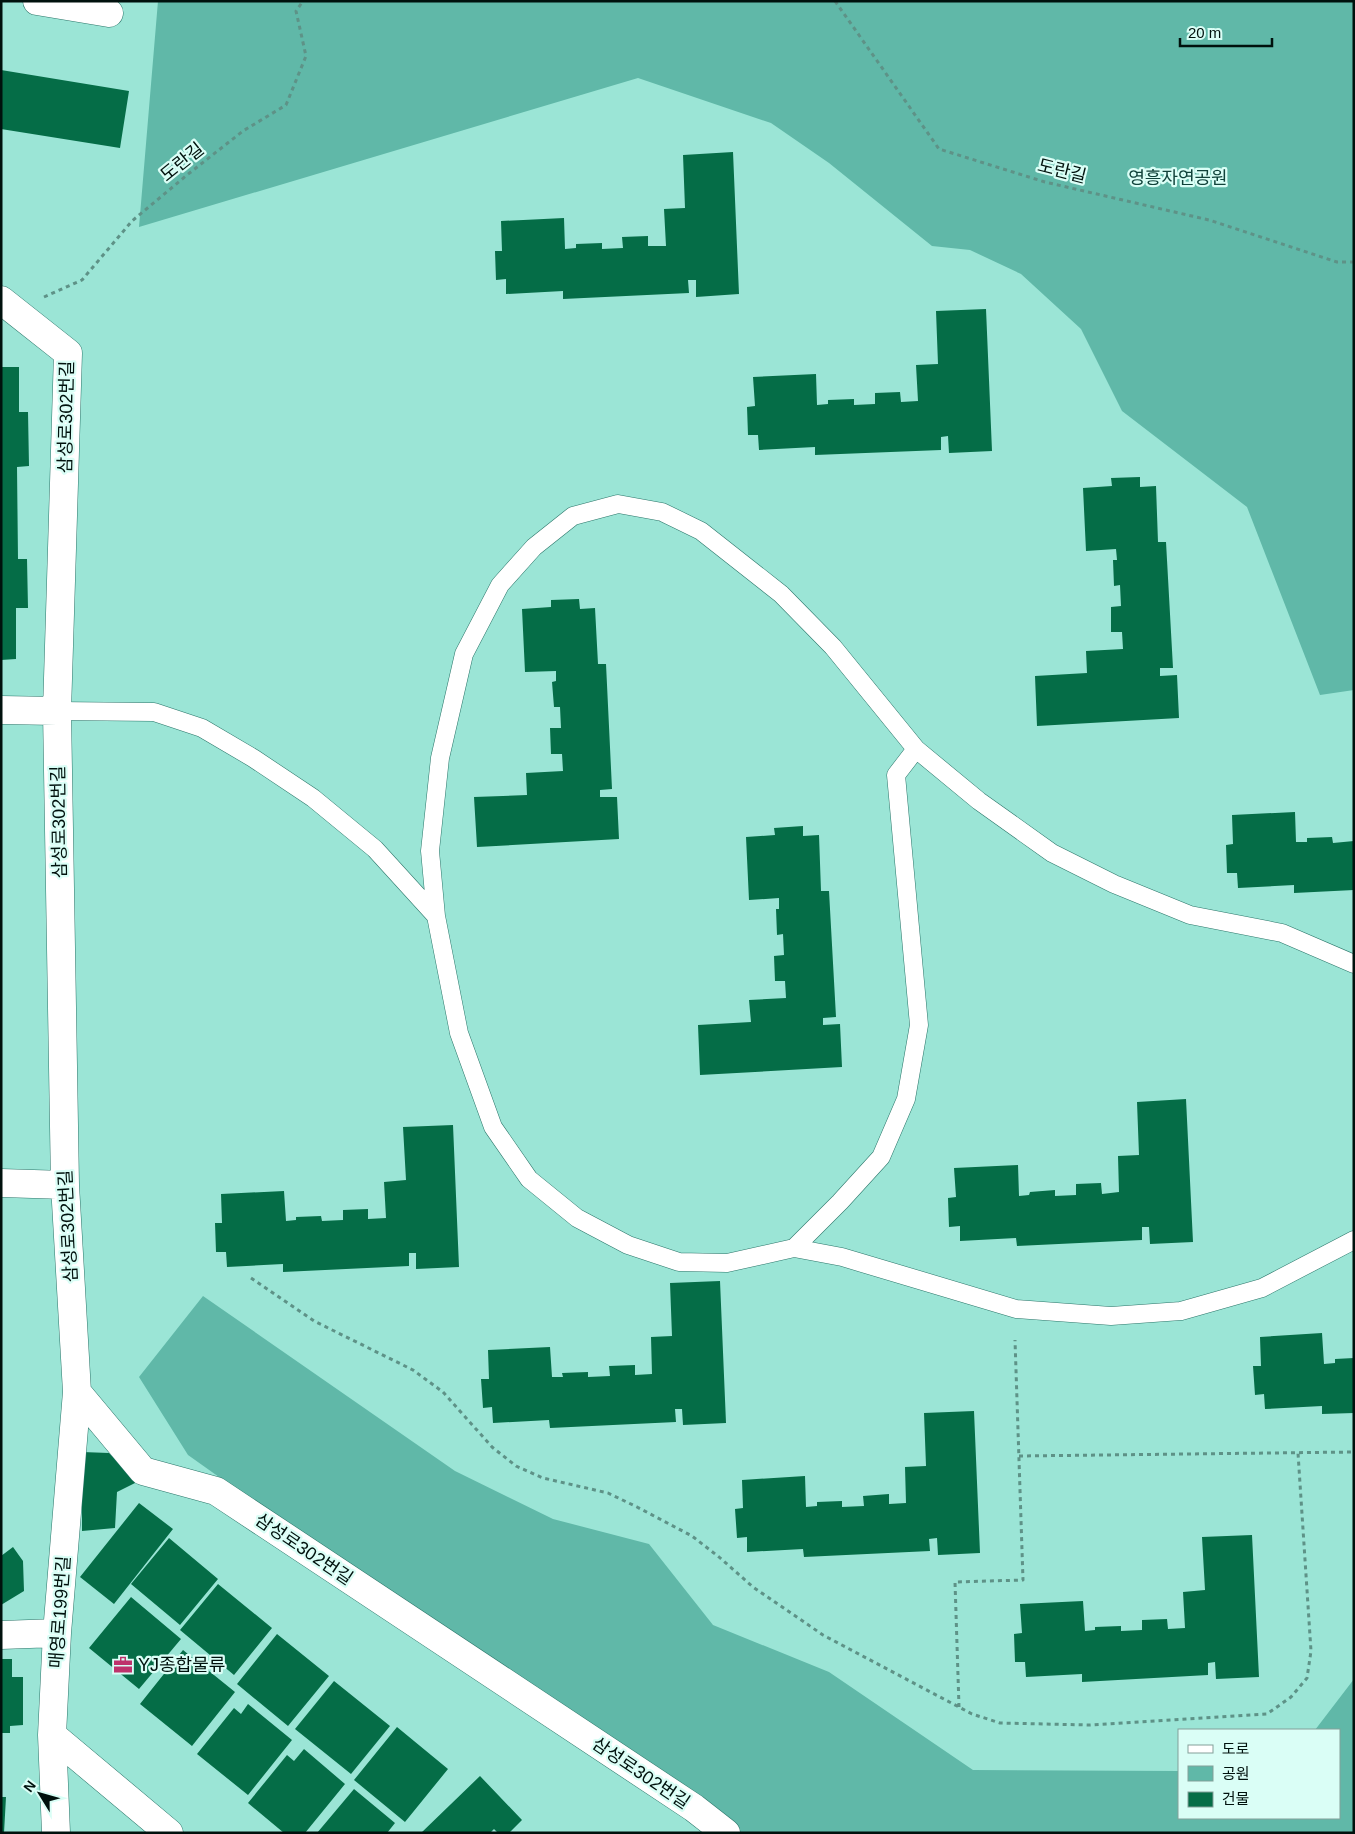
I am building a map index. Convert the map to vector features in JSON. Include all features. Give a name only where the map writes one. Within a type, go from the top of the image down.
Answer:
[{"type":"street","points":[[37,1],[109,13]]},
{"type":"street","name":"삼성로302번길","points":[[8,305],[68,353],[57,711],[65,1186],[77,1392],[143,1471],[216,1491],[694,1808],[726,1833]]},
{"type":"street","points":[[1,710],[57,711]]},
{"type":"street","points":[[1,1183],[65,1186]]},
{"type":"street","name":"매영로199번길","points":[[56,1833],[52,1735],[57,1633],[77,1392]]},
{"type":"street","points":[[1,1635],[57,1633]]},
{"type":"street","points":[[52,1735],[169,1833]]},
{"type":"lane","points":[[1354,964],[1282,933],[1190,915],[1114,884],[1052,853],[979,801],[916,749],[833,647],[781,594],[700,531],[662,512],[618,504],[573,516],[534,547],[500,585],[464,654],[440,758],[430,850],[436,916],[459,1033],[494,1127],[529,1179],[577,1218],[628,1245],[679,1262],[727,1263],[794,1248],[842,1257],[1016,1309],[1112,1316],[1181,1311],[1262,1288],[1354,1240]]},
{"type":"lane","points":[[57,711],[154,712],[202,728],[253,758],[313,798],[375,849],[436,916]]},
{"type":"lane","points":[[794,1248],[881,1157],[906,1099],[919,1025],[896,775],[916,749]]},
{"type":"path","name":"도란길","points":[[8,305],[82,280],[132,221],[243,131],[286,105],[306,56],[296,10],[303,1]]},
{"type":"path","name":"도란길","points":[[836,1],[938,149],[1045,182],[1208,220],[1337,262],[1354,262]]},
{"type":"path","points":[[251,1278],[314,1321],[413,1370],[443,1392],[492,1447],[516,1466],[543,1478],[608,1493],[692,1536],[753,1587],[822,1634],[972,1714],[1000,1723],[1090,1725],[1267,1714],[1291,1697],[1307,1678],[1311,1651],[1298,1453]]},
{"type":"path","points":[[959,1707],[955,1582],[1023,1580],[1015,1340]]},
{"type":"path","points":[[1019,1456],[1354,1452]]},
{"type":"green space","name":"영흥자연공원","points":[[158,1],[1354,1],[1354,690],[1320,695],[1247,507],[1122,411],[1081,329],[1021,274],[970,250],[932,246],[829,163],[771,123],[638,78],[139,227]]},
{"type":"green space","points":[[203,1296],[455,1471],[553,1519],[649,1544],[713,1625],[829,1672],[973,1770],[1178,1771],[1178,1819],[1340,1819],[1340,1729],[1316,1729],[1354,1679],[1354,1833],[742,1833],[667,1780],[408,1611],[188,1455],[139,1377]]},
{"type":"building","points":[[1,70],[129,91],[120,148],[1,129]]},
{"type":"building","points":[[733,152],[739,294],[696,297],[696,280],[688,280],[689,293],[563,299],[563,291],[506,294],[506,279],[496,280],[495,251],[502,251],[501,221],[564,218],[565,249],[576,248],[576,244],[602,243],[602,249],[623,248],[622,237],[648,236],[648,246],[666,246],[664,209],[685,208],[683,155]]},
{"type":"building","points":[[986,309],[992,451],[949,453],[948,436],[941,437],[941,450],[815,455],[815,447],[759,450],[758,435],[748,435],[747,407],[755,406],[753,377],[816,374],[817,405],[828,404],[828,400],[854,399],[854,405],[875,404],[875,393],[900,392],[901,402],[918,401],[916,365],[938,364],[936,311]]},
{"type":"building","points":[[1,367],[19,367],[19,412],[28,412],[29,466],[17,467],[18,559],[27,559],[28,608],[16,608],[16,659],[1,660]]},
{"type":"building","points":[[1140,477],[1140,487],[1156,486],[1158,542],[1166,542],[1173,668],[1160,668],[1160,676],[1177,675],[1179,718],[1037,726],[1035,676],[1087,673],[1086,651],[1123,649],[1122,632],[1111,632],[1111,607],[1121,606],[1120,585],[1114,586],[1113,560],[1117,560],[1116,549],[1086,551],[1083,488],[1112,486],[1111,478]]},
{"type":"building","points":[[579,599],[580,609],[595,608],[598,664],[606,664],[612,789],[600,790],[600,797],[617,797],[619,839],[477,847],[474,797],[527,795],[526,773],[563,771],[562,754],[551,754],[550,728],[561,728],[560,707],[554,707],[552,682],[556,681],[556,671],[525,672],[522,609],[551,607],[551,600]]},
{"type":"building","points":[[1295,812],[1296,842],[1307,842],[1307,838],[1332,837],[1333,843],[1354,841],[1354,890],[1294,893],[1294,885],[1238,888],[1237,873],[1227,873],[1226,845],[1233,844],[1232,815]]},
{"type":"building","points":[[803,826],[803,836],[819,835],[821,891],[829,891],[836,1017],[823,1018],[823,1025],[840,1024],[842,1067],[700,1075],[698,1025],[751,1022],[749,1000],[786,998],[785,981],[775,981],[774,956],[784,955],[783,934],[777,935],[776,909],[779,909],[779,898],[749,900],[746,837],[775,835],[774,828]]},
{"type":"building","points":[[1186,1099],[1193,1242],[1150,1244],[1149,1227],[1142,1227],[1142,1240],[1017,1246],[1016,1238],[960,1241],[960,1226],[949,1227],[948,1198],[956,1197],[954,1168],[1018,1165],[1019,1196],[1029,1195],[1030,1192],[1055,1190],[1055,1196],[1076,1195],[1076,1184],[1101,1183],[1102,1194],[1119,1192],[1118,1156],[1139,1155],[1137,1102]]},
{"type":"building","points":[[453,1125],[459,1267],[416,1269],[416,1253],[409,1253],[409,1266],[283,1272],[283,1264],[227,1267],[226,1252],[216,1252],[215,1223],[222,1223],[221,1194],[284,1191],[286,1221],[296,1220],[296,1217],[321,1216],[322,1221],[343,1220],[343,1210],[368,1209],[368,1219],[386,1218],[384,1182],[406,1180],[403,1127]]},
{"type":"building","points":[[720,1281],[726,1423],[683,1425],[682,1409],[675,1409],[676,1422],[550,1428],[549,1420],[493,1423],[492,1407],[483,1408],[481,1379],[489,1379],[488,1350],[550,1347],[552,1377],[563,1377],[562,1373],[588,1372],[588,1377],[610,1376],[609,1366],[635,1365],[635,1375],[652,1374],[651,1337],[672,1336],[670,1283]]},
{"type":"building","points":[[1322,1333],[1324,1364],[1335,1363],[1335,1359],[1354,1358],[1354,1413],[1322,1414],[1322,1406],[1265,1409],[1264,1394],[1255,1395],[1253,1366],[1261,1366],[1260,1337]]},
{"type":"building","points":[[974,1411],[980,1553],[938,1555],[937,1538],[929,1539],[930,1551],[804,1557],[803,1549],[747,1552],[747,1537],[737,1538],[735,1509],[743,1508],[742,1480],[805,1476],[806,1507],[817,1506],[817,1502],[842,1501],[842,1507],[864,1506],[863,1496],[889,1494],[889,1504],[906,1503],[905,1467],[926,1466],[924,1413]]},
{"type":"building","points":[[82,1452],[109,1453],[137,1482],[117,1492],[115,1528],[82,1531]]},
{"type":"building","points":[[139,1503],[173,1529],[114,1604],[80,1577]]},
{"type":"building","points":[[1252,1535],[1259,1677],[1216,1679],[1215,1662],[1208,1663],[1208,1675],[1082,1682],[1082,1674],[1026,1677],[1025,1662],[1015,1662],[1014,1634],[1022,1633],[1020,1604],[1083,1601],[1085,1631],[1095,1630],[1095,1627],[1121,1626],[1121,1631],[1142,1630],[1142,1620],[1167,1619],[1168,1629],[1185,1628],[1183,1592],[1205,1590],[1202,1537]]},
{"type":"building","points":[[169,1538],[218,1579],[180,1625],[131,1584]]},
{"type":"building","points":[[13,1547],[23,1561],[24,1591],[1,1605],[1,1556]]},
{"type":"building","points":[[218,1584],[272,1628],[234,1675],[180,1630]]},
{"type":"building","points":[[131,1597],[181,1639],[139,1689],[89,1648]]},
{"type":"building","points":[[277,1634],[329,1676],[288,1726],[237,1684]]},
{"type":"building","points":[[183,1650],[235,1692],[192,1746],[140,1704]]},
{"type":"building","points":[[1,1659],[12,1659],[12,1677],[23,1677],[23,1725],[10,1726],[10,1733],[1,1733]]},
{"type":"building","points":[[334,1681],[390,1726],[351,1774],[295,1729]]},
{"type":"building","points":[[248,1704],[292,1740],[248,1795],[197,1754],[234,1708],[241,1714]]},
{"type":"building","points":[[397,1727],[448,1769],[405,1822],[354,1780]]},
{"type":"building","points":[[304,1749],[345,1784],[305,1833],[284,1833],[248,1803],[287,1755],[294,1761]]},
{"type":"building","points":[[480,1776],[522,1820],[509,1833],[498,1833],[494,1829],[490,1833],[421,1833]]},
{"type":"building","points":[[354,1789],[395,1823],[387,1833],[317,1833]]},
{"type":"building","points":[[1,1797],[6,1797],[4,1833],[1,1833]]},
{"type":"place","name":"YJ종합물류","points":[[123,1665]]}]
